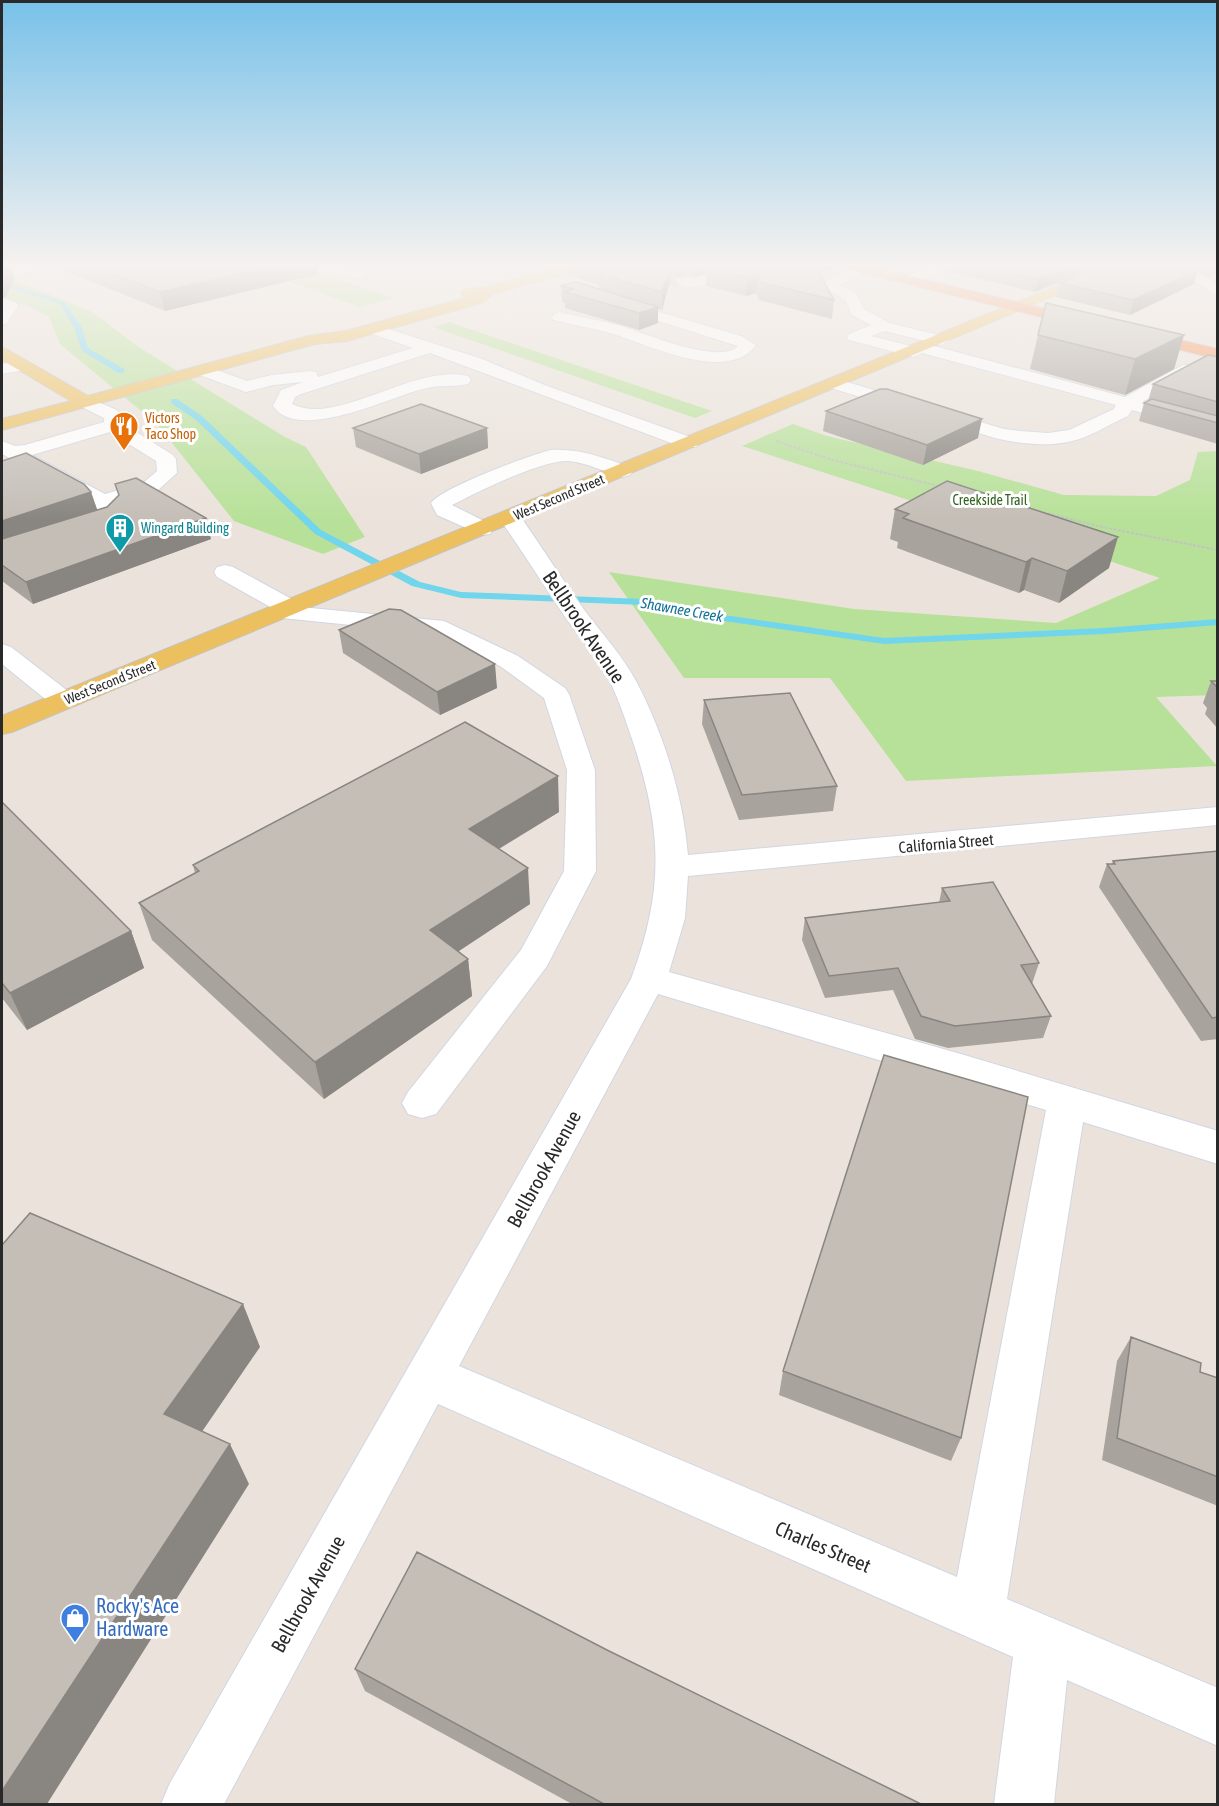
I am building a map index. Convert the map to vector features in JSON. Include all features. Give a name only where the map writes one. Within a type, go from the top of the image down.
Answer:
[{"type":"main road","points":[[2,425],[270,351]]},
{"type":"main road","name":"West Second Street","points":[[2,726],[915,351]]},
{"type":"main road","points":[[2,353],[86,402]]},
{"type":"street","points":[[418,351],[286,394],[282,406],[288,411],[307,414],[325,413],[424,383],[462,380]]},
{"type":"street","points":[[439,351],[689,443]]},
{"type":"street","points":[[684,351],[719,358],[740,354],[742,351]]},
{"type":"street","points":[[923,351],[1218,430]]},
{"type":"street","points":[[837,384],[988,430],[1023,437],[1059,437],[1075,435],[1122,412],[1125,404],[1218,354]]},
{"type":"street","points":[[2,369],[24,365]]},
{"type":"street","points":[[203,370],[246,387],[272,380],[340,375]]},
{"type":"street","points":[[86,402],[111,414],[114,419],[112,425]]},
{"type":"street","points":[[7,450],[27,451],[112,425],[166,459],[167,473],[150,487],[128,495],[99,499]]},
{"type":"street","points":[[2,554],[104,521],[112,514],[110,507],[99,499],[7,450]]},
{"type":"street","points":[[482,529],[444,511],[441,503],[465,490],[552,456],[565,454],[583,457],[622,471]]},
{"type":"street","points":[[2,535],[70,513],[90,526]]},
{"type":"street","name":"Bellbrook Avenue","points":[[191,1804],[649,979],[661,950],[669,917],[675,867],[672,832],[657,766],[619,673],[577,617],[510,518]]},
{"type":"street","points":[[225,573],[286,610],[435,626],[509,661],[556,694],[581,770],[580,871],[535,957],[422,1103]]},
{"type":"street","points":[[2,652],[64,701]]},
{"type":"street","name":"California Street","points":[[675,867],[1218,816]]},
{"type":"street","points":[[649,979],[1218,1148]]},
{"type":"street","points":[[977,1614],[1067,1102]]},
{"type":"street","name":"Charles Street","points":[[429,1377],[1218,1718]]},
{"type":"street","points":[[1024,1804],[1043,1642]]},
{"type":"green space","points":[[69,351],[145,351],[285,437],[306,447],[365,537],[323,554],[234,521],[157,424]]},
{"type":"green space","points":[[503,351],[536,351],[712,411],[695,418]]},
{"type":"green space","name":"Creekside Trail","points":[[793,424],[827,436],[978,471],[1064,495],[1156,496],[1190,480],[1198,452],[1217,451],[1217,695],[1156,697],[1217,766],[906,781],[830,678],[684,678],[609,572],[854,609],[1056,623],[1160,578],[1026,533],[986,525],[742,446]]},
{"type":"building","points":[[1104,351],[1151,351],[1135,359]]},
{"type":"building","points":[[1208,355],[1218,357],[1218,402],[1153,384]]},
{"type":"building","points":[[880,389],[887,389],[982,419],[927,445],[826,411]]},
{"type":"building","points":[[1152,399],[1218,416],[1218,423],[1144,403]]},
{"type":"building","points":[[421,404],[487,428],[419,454],[353,428]]},
{"type":"building","points":[[26,453],[84,484],[91,492],[2,521],[2,461]]},
{"type":"building","points":[[136,478],[206,518],[26,582],[2,565],[2,539],[107,507],[119,495],[115,484]]},
{"type":"building","points":[[947,481],[1118,537],[1067,571],[1032,558],[1026,562],[903,518],[909,514],[895,509]]},
{"type":"building","points":[[389,609],[401,610],[495,664],[437,692],[339,630]]},
{"type":"building","points":[[1211,681],[1218,681],[1218,688]]},
{"type":"building","points":[[790,693],[837,786],[742,795],[704,700]]},
{"type":"building","points":[[465,722],[558,776],[469,829],[528,868],[430,930],[468,959],[315,1062],[139,903],[199,871],[193,865]]},
{"type":"building","points":[[2,802],[131,931],[10,993],[2,983]]},
{"type":"building","points":[[1218,851],[1218,1017],[1212,1018],[1107,864],[1115,864],[1113,861]]},
{"type":"building","points":[[993,882],[1039,963],[1021,965],[1051,1016],[955,1026],[921,1016],[898,968],[829,976],[805,918],[950,901],[942,888]]},
{"type":"building","points":[[884,1055],[1028,1097],[961,1438],[783,1371]]},
{"type":"building","name":"Rocky's Ace Hardware","points":[[30,1213],[243,1304],[164,1414],[230,1444],[2,1791],[2,1245]]},
{"type":"building","points":[[1131,1337],[1201,1363],[1200,1372],[1218,1378],[1218,1477],[1117,1438]]},
{"type":"building","points":[[417,1552],[609,1651],[921,1804],[604,1804],[355,1669]]},
{"type":"waterway","name":"Shawnee Creek","points":[[89,351],[121,371]]},
{"type":"waterway","name":"Shawnee Creek","points":[[174,401],[199,418],[318,532],[416,584],[461,595],[644,602],[710,616],[884,641],[1104,631],[1218,622]]},
{"type":"place","name":"Victors Taco Shop","points":[[124,452]]},
{"type":"place","name":"Wingard Building","points":[[120,554]]},
{"type":"place","name":"Rocky's Ace Hardware","points":[[75,1644]]}]
